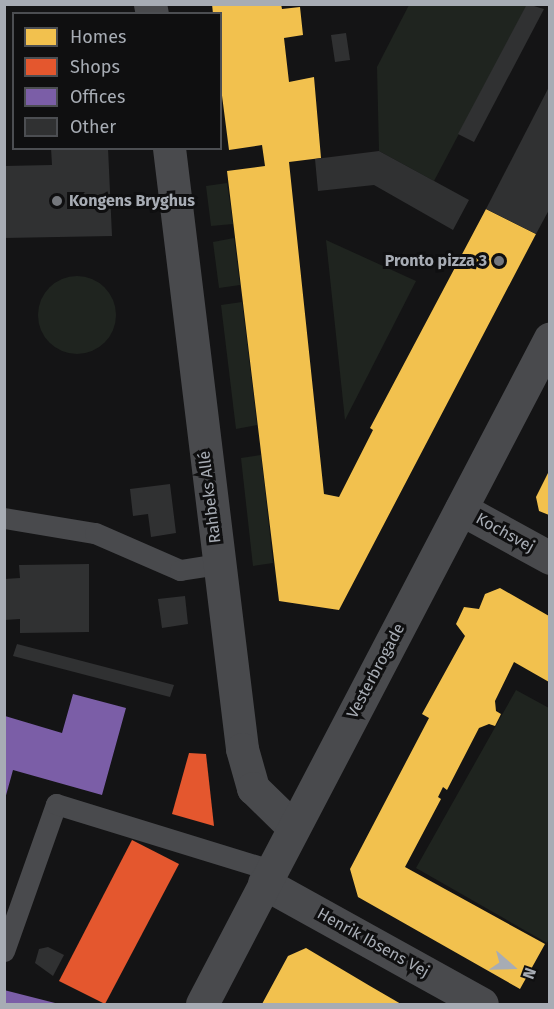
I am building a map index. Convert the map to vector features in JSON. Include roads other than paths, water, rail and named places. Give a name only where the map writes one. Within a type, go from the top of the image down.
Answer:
[{"type":"street","name":"Rahbeks Allé","points":[[169,150],[242,749],[254,788],[293,827]]},
{"type":"street","name":"Vesterbrogade","points":[[202,1005],[549,338]]},
{"type":"street","name":"Kochsvej","points":[[461,509],[549,558]]},
{"type":"street","name":"Henrik Ibsens Vej","points":[[268,876],[482,1005]]},
{"type":"lane","points":[[4,518],[95,533],[180,570],[218,564]]},
{"type":"lane","points":[[4,951],[56,804],[268,876]]},
{"type":"place","name":"Kongens Bryghus","points":[[57,201]]},
{"type":"place","name":"Pronto pizza 3","points":[[499,261]]}]
